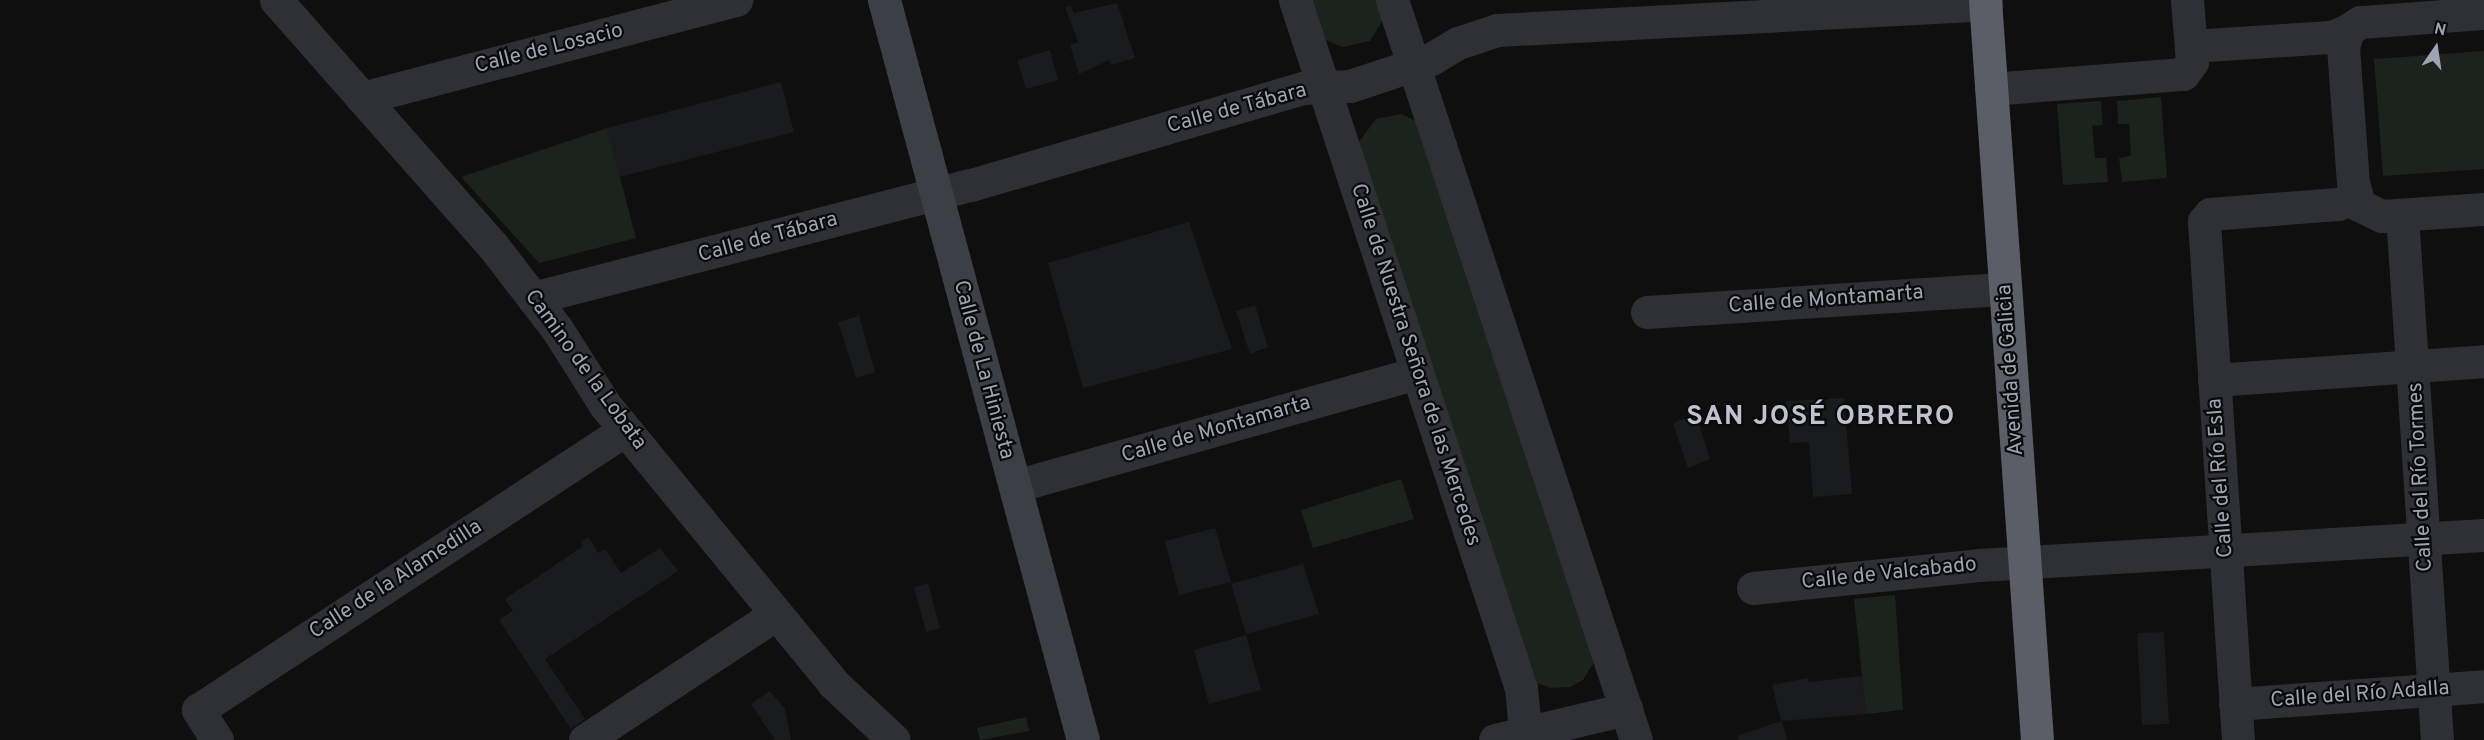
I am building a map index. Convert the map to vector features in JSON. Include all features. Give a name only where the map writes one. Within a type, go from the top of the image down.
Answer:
[{"type":"highway","name":"Avenida de Galicia","points":[[1986,2],[2037,740]]},
{"type":"street","name":"Camino de la Lobata","points":[[276,0],[322,49],[362,98],[478,228],[533,298],[625,430],[844,696],[894,740]]},
{"type":"street","points":[[309,0],[322,49]]},
{"type":"street","name":"Calle de Losacio","points":[[362,98],[736,0]]},
{"type":"street","name":"Calle de La Hiniesta","points":[[884,0],[1083,740]]},
{"type":"street","name":"Calle de Nuestra Señora de las Mercedes","points":[[1295,0],[1521,688],[1526,736]]},
{"type":"street","points":[[1392,0],[1636,740]]},
{"type":"street","points":[[1991,89],[2177,76],[2188,71],[2192,54],[2187,0]]},
{"type":"street","name":"Calle de Tábara","points":[[533,298],[936,194],[1302,88],[1350,86],[1413,66],[1464,40],[1502,29],[1986,2]]},
{"type":"street","points":[[2192,54],[2331,37],[2393,9],[2484,13]]},
{"type":"street","points":[[2348,30],[2343,47],[2356,198],[2373,214],[2484,209]]},
{"type":"street","name":"Calle del Río Esla","points":[[2238,740],[2214,380],[2206,216],[2338,204],[2356,198]]},
{"type":"street","name":"Calle del Río Tormes","points":[[2402,214],[2414,367],[2437,740]]},
{"type":"street","name":"Calle de Montamarta","points":[[1647,312],[2005,289]]},
{"type":"street","points":[[2214,380],[2484,361]]},
{"type":"street","name":"Calle de Montamarta","points":[[1015,486],[1417,373]]},
{"type":"street","name":"Calle de la Alamedilla","points":[[218,740],[198,710],[625,430]]},
{"type":"street","name":"Calle de Valcabado","points":[[1753,588],[1979,565],[2025,565],[2484,535]]},
{"type":"street","points":[[585,740],[776,614]]},
{"type":"street","name":"Calle del Río Adalla","points":[[2235,704],[2484,686]]},
{"type":"street","points":[[1495,740],[1526,736],[1626,709]]},
{"type":"shaded area","points":[[1305,0],[1382,0],[1384,18],[1370,41],[1343,47],[1325,40]]},
{"type":"shaded area","points":[[1117,3],[1135,58],[1111,65],[1109,60],[1079,74],[1070,45],[1078,42],[1065,7],[1071,6],[1074,13]]},
{"type":"shaded area","points":[[1050,50],[1058,80],[1026,89],[1017,60]]},
{"type":"shaded area","points":[[2484,51],[2484,169],[2383,176],[2374,59]]},
{"type":"shaded area","points":[[781,82],[794,132],[620,177],[607,128]]},
{"type":"shaded area","points":[[2161,97],[2167,178],[2122,182],[2119,158],[2131,156],[2129,124],[2118,124],[2117,101]]},
{"type":"shaded area","points":[[2101,101],[2103,125],[2092,126],[2095,158],[2106,158],[2108,182],[2063,185],[2057,104]]},
{"type":"shaded area","points":[[1401,114],[1416,121],[1596,659],[1583,680],[1570,687],[1550,688],[1537,683],[1358,143],[1376,119]]},
{"type":"shaded area","points":[[607,128],[636,238],[539,263],[461,177]]},
{"type":"shaded area","points":[[1189,222],[1232,349],[1083,388],[1048,263]]},
{"type":"shaded area","points":[[1255,305],[1268,347],[1250,354],[1236,311]]},
{"type":"shaded area","points":[[859,316],[875,372],[856,378],[838,322]]},
{"type":"shaded area","points":[[1844,398],[1852,494],[1813,497],[1809,442],[1790,443],[1786,401]]},
{"type":"shaded area","points":[[1696,414],[1710,459],[1688,468],[1673,423]]},
{"type":"shaded area","points":[[1401,479],[1414,519],[1313,548],[1301,510]]},
{"type":"shaded area","points":[[1215,528],[1231,582],[1179,595],[1165,541]]},
{"type":"shaded area","points":[[589,537],[598,553],[605,549],[621,573],[660,548],[678,571],[545,659],[585,719],[571,729],[499,620],[513,611],[505,599],[583,546],[581,542]]},
{"type":"shaded area","points":[[1303,564],[1319,614],[1246,634],[1231,584]]},
{"type":"shaded area","points":[[928,583],[940,628],[926,632],[914,587]]},
{"type":"shaded area","points":[[1895,595],[1903,710],[1866,714],[1854,599]]},
{"type":"shaded area","points":[[2164,632],[2169,724],[2142,725],[2137,633]]},
{"type":"shaded area","points":[[1246,635],[1261,690],[1209,704],[1194,650]]},
{"type":"shaded area","points":[[1862,676],[1866,714],[1782,721],[1787,740],[1739,740],[1737,736],[1781,721],[1772,685],[1808,678],[1809,682]]},
{"type":"shaded area","points":[[770,691],[785,709],[791,740],[775,740],[751,704]]},
{"type":"shaded area","points":[[1026,717],[1029,731],[980,740],[977,728]]},
{"type":"district","name":"SAN JOSÉ OBRERO","points":[[1821,418]]}]
